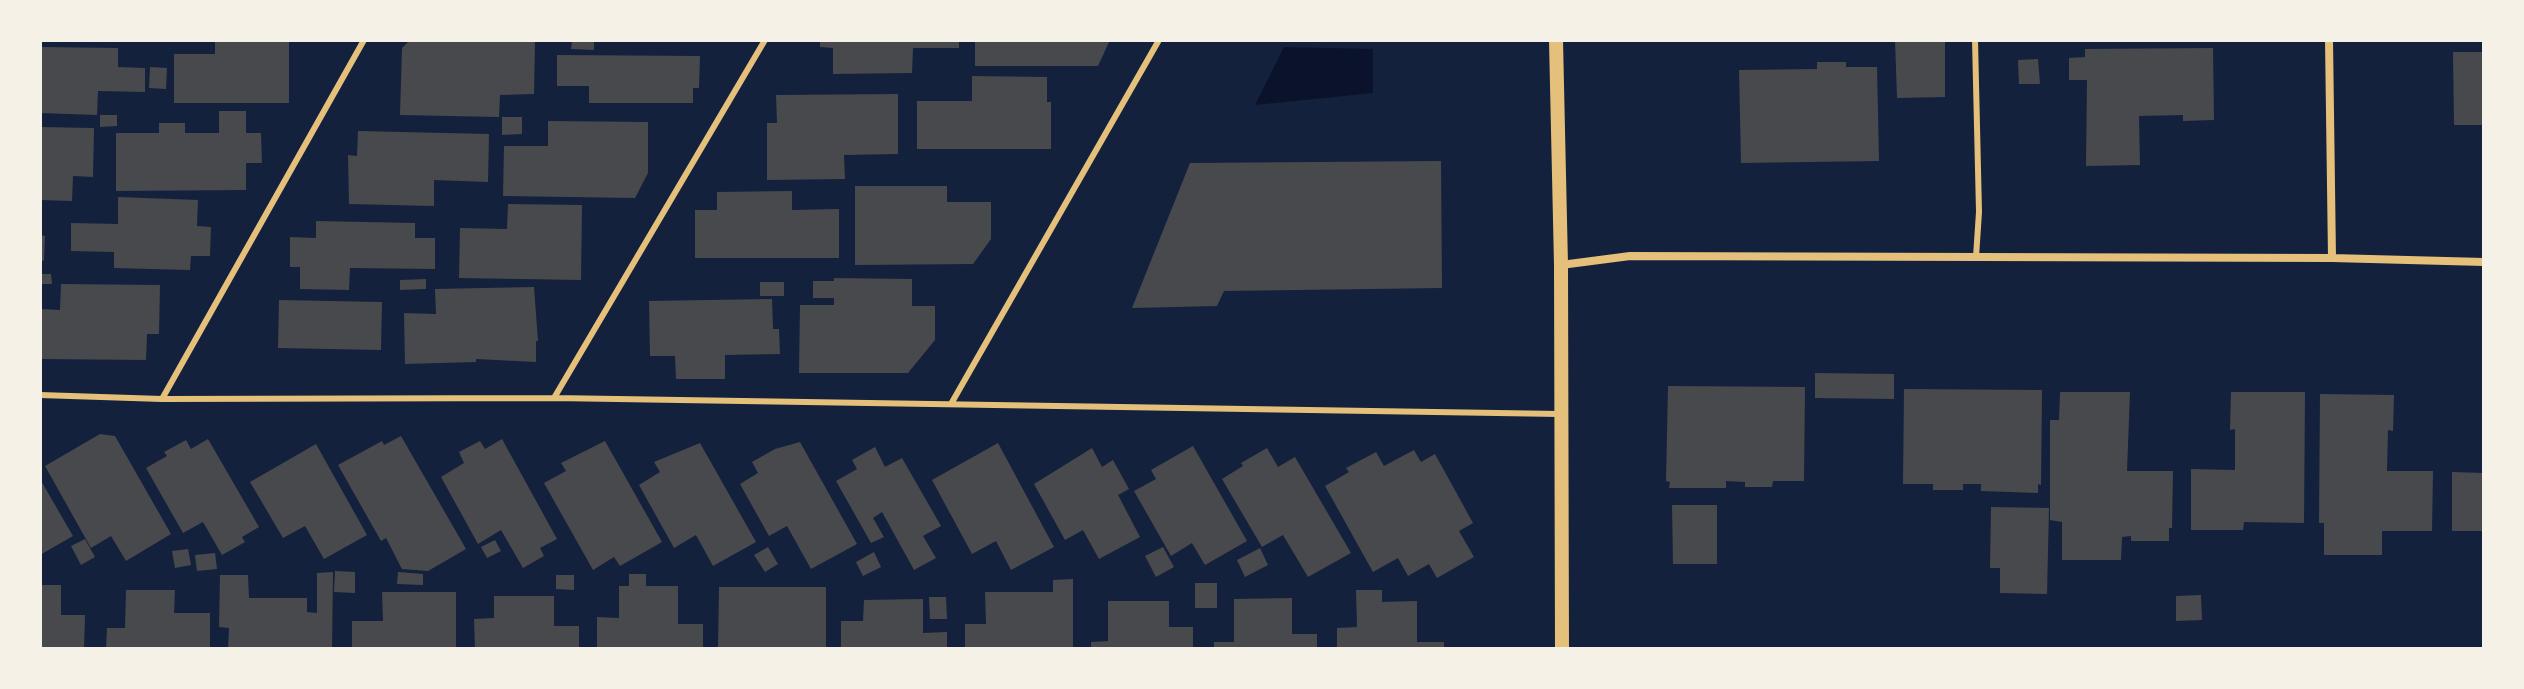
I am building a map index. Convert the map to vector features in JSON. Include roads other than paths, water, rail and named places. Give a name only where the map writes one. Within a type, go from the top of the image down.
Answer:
[{"type":"street","points":[[1556,40],[1561,265],[1562,649]]},
{"type":"street","points":[[2329,40],[2332,258]]},
{"type":"street","points":[[1561,265],[1630,256],[2332,258],[2484,262]]},
{"type":"lane","points":[[162,399],[364,40]]},
{"type":"lane","points":[[554,398],[765,40]]},
{"type":"lane","points":[[951,404],[1159,40]]},
{"type":"lane","points":[[1975,40],[1979,212],[1976,257]]},
{"type":"lane","points":[[40,395],[162,399],[554,398],[1560,414]]},
{"type":"water","points":[[1284,47],[1373,49],[1373,93],[1255,105]]}]
